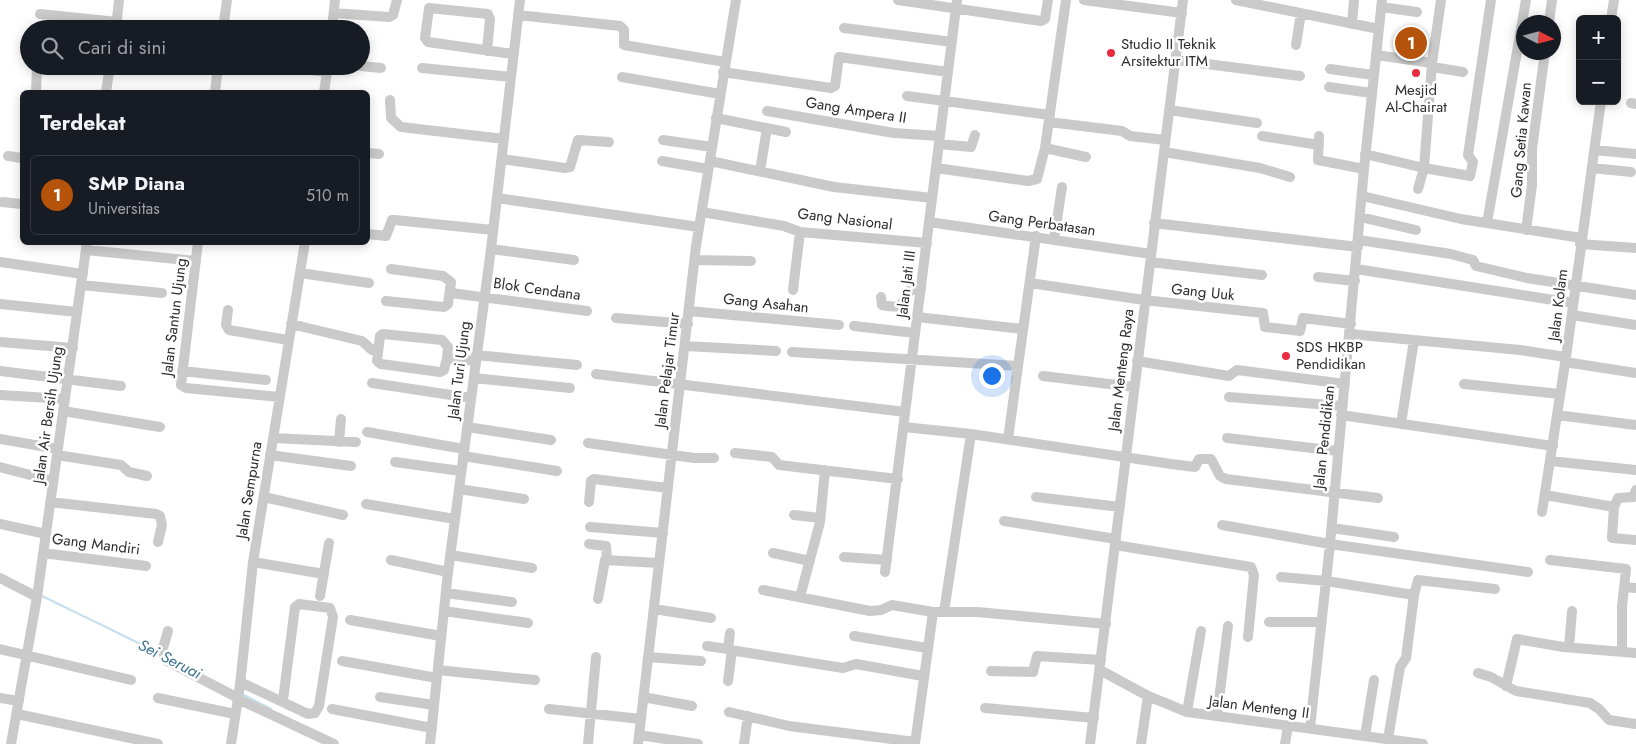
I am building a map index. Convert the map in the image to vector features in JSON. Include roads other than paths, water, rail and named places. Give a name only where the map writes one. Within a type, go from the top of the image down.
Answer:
[{"type":"street","points":[[117,20],[119,0]]},
{"type":"street","points":[[224,20],[227,0]]},
{"type":"street","points":[[333,20],[335,0]]},
{"type":"street","points":[[334,14],[389,17],[394,15],[397,0]]},
{"type":"street","name":"Jalan Turi Ujung","points":[[432,744],[434,705],[450,555],[491,249],[520,0]]},
{"type":"street","name":"Jalan Pelajar Timur","points":[[638,740],[699,227],[736,0]]},
{"type":"street","points":[[898,0],[957,4],[1041,21],[1045,19],[1048,0]]},
{"type":"street","points":[[936,168],[1033,181],[1038,177],[1045,148],[1066,0]]},
{"type":"street","points":[[1084,0],[1182,13]]},
{"type":"street","name":"Jalan Menteng Raya","points":[[1090,744],[1183,0]]},
{"type":"street","points":[[1236,0],[1378,29]]},
{"type":"street","points":[[1352,24],[1354,0]]},
{"type":"street","points":[[1418,189],[1424,168],[1432,65],[1442,0]]},
{"type":"street","points":[[1366,154],[1424,168],[1470,176],[1472,162],[1468,155],[1491,0]]},
{"type":"street","points":[[1488,223],[1526,0]]},
{"type":"street","points":[[1550,15],[1552,0]]},
{"type":"street","points":[[1612,15],[1614,0]]},
{"type":"street","name":"Jalan Jati III","points":[[885,572],[957,4]]},
{"type":"street","points":[[1381,4],[1417,12]]},
{"type":"street","name":"Jalan Pendidikan","points":[[1310,728],[1332,528],[1333,492],[1351,329],[1364,169],[1381,4]]},
{"type":"street","points":[[487,51],[490,20],[488,14],[429,8],[425,38],[428,42],[487,51],[513,54]]},
{"type":"street","points":[[1296,45],[1301,13]]},
{"type":"street","points":[[40,14],[78,20]]},
{"type":"street","points":[[518,15],[620,26],[624,30],[624,45],[831,88],[835,86],[839,57],[948,72]]},
{"type":"street","points":[[844,28],[952,42]]},
{"type":"street","points":[[1376,55],[1463,72]]},
{"type":"street","points":[[1176,60],[1300,76]]},
{"type":"street","name":"Gang Setia Kawan","points":[[1526,230],[1532,185],[1532,149],[1544,60]]},
{"type":"street","points":[[370,67],[381,68]]},
{"type":"street","points":[[422,68],[511,77]]},
{"type":"street","points":[[1330,69],[1374,75]]},
{"type":"street","points":[[36,90],[37,75]]},
{"type":"street","points":[[106,90],[109,75]]},
{"type":"street","points":[[215,90],[216,75]]},
{"type":"street","points":[[324,90],[327,75]]},
{"type":"street","points":[[622,78],[720,94]]},
{"type":"street","points":[[1329,87],[1372,93]]},
{"type":"street","points":[[907,96],[944,100],[1122,131],[1130,136],[1165,140]]},
{"type":"street","points":[[390,100],[391,118],[401,127],[504,139]]},
{"type":"street","name":"Jalan Kolam","points":[[1542,512],[1566,360],[1600,105]]},
{"type":"street","points":[[1169,110],[1257,123]]},
{"type":"street","name":"Gang Ampera II","points":[[767,111],[972,147],[975,135]]},
{"type":"street","points":[[716,118],[786,132]]},
{"type":"street","points":[[760,171],[767,128]]},
{"type":"street","points":[[1262,136],[1319,141],[1318,160],[1364,169]]},
{"type":"street","points":[[502,158],[565,168],[570,166],[572,162],[578,140],[609,142]]},
{"type":"street","points":[[663,140],[712,147]]},
{"type":"street","points":[[1045,148],[1086,157]]},
{"type":"street","points":[[1594,150],[1636,154]]},
{"type":"street","points":[[1164,152],[1260,168],[1290,177]]},
{"type":"street","points":[[370,153],[379,154]]},
{"type":"street","points":[[8,156],[20,158]]},
{"type":"street","points":[[662,162],[760,171],[834,187],[932,198]]},
{"type":"street","points":[[1592,168],[1631,172]]},
{"type":"street","points":[[1054,239],[1062,187]]},
{"type":"street","points":[[1362,196],[1461,219],[1581,241],[1636,248]]},
{"type":"street","points":[[497,198],[699,227]]},
{"type":"street","points":[[2,202],[20,204]]},
{"type":"street","name":"Gang Nasional","points":[[702,212],[784,226],[800,232],[927,243]]},
{"type":"street","points":[[1360,217],[1416,230]]},
{"type":"street","points":[[370,234],[386,236],[392,220],[492,230]]},
{"type":"street","name":"Gang Perbatasan","points":[[929,222],[1036,236],[1150,258],[1262,275]]},
{"type":"street","points":[[1154,223],[1451,254],[1473,260],[1476,266],[1636,295]]},
{"type":"street","points":[[793,290],[800,232]]},
{"type":"street","points":[[1008,439],[1036,236]]},
{"type":"street","name":"Jalan Santun Ujung","points":[[198,245],[181,385],[186,388],[279,396]]},
{"type":"street","name":"Jalan Sempurna","points":[[231,744],[235,714],[241,700],[240,683],[253,562],[305,245]]},
{"type":"street","points":[[87,246],[196,261]]},
{"type":"street","name":"Jalan Air Bersih Ujung","points":[[11,744],[37,595],[87,246]]},
{"type":"street","points":[[491,249],[574,260]]},
{"type":"street","points":[[695,260],[751,261]]},
{"type":"street","points":[[0,262],[83,274]]},
{"type":"street","points":[[386,302],[444,307],[448,304],[451,293],[451,282],[443,276],[391,270]]},
{"type":"street","points":[[1356,270],[1573,303]]},
{"type":"street","points":[[300,274],[369,283]]},
{"type":"street","points":[[1318,277],[1355,281]]},
{"type":"street","name":"Gang Uuk","points":[[1030,283],[1144,300],[1263,313],[1265,327],[1299,332],[1304,318],[1351,329]]},
{"type":"street","points":[[81,285],[162,293]]},
{"type":"street","points":[[881,297],[882,305],[899,306],[903,305],[910,290],[921,290]]},
{"type":"street","name":"Blok Cendana","points":[[451,293],[587,311]]},
{"type":"street","points":[[0,304],[77,312]]},
{"type":"street","points":[[228,310],[226,325],[228,330],[288,340]]},
{"type":"street","name":"Gang Asahan","points":[[689,311],[839,325]]},
{"type":"street","points":[[1572,315],[1636,325]]},
{"type":"street","points":[[917,317],[1023,329]]},
{"type":"street","points":[[616,318],[688,324]]},
{"type":"street","points":[[291,324],[362,341],[372,350]]},
{"type":"street","points":[[854,326],[915,333]]},
{"type":"street","points":[[1351,329],[1414,340],[1520,350],[1636,373]]},
{"type":"street","points":[[383,334],[442,340],[448,347],[447,358],[444,370],[440,372],[381,364],[377,361],[380,336],[383,334]]},
{"type":"street","points":[[1401,424],[1414,340]]},
{"type":"street","points":[[0,342],[73,348]]},
{"type":"street","points":[[685,346],[776,351]]},
{"type":"street","points":[[792,352],[1018,366]]},
{"type":"street","points":[[447,358],[476,358],[577,365]]},
{"type":"street","points":[[1137,362],[1228,376],[1237,370],[1345,384]]},
{"type":"street","points":[[0,371],[121,386]]},
{"type":"street","points":[[182,371],[266,380]]},
{"type":"street","points":[[596,374],[905,412]]},
{"type":"street","points":[[1043,376],[1134,387]]},
{"type":"street","points":[[474,378],[570,388]]},
{"type":"street","points":[[372,383],[471,398]]},
{"type":"street","points":[[1464,384],[1560,394]]},
{"type":"street","points":[[0,395],[65,399]]},
{"type":"street","points":[[1229,397],[1342,411],[1401,424],[1553,446]]},
{"type":"street","points":[[63,411],[160,427]]},
{"type":"street","points":[[1557,415],[1636,426]]},
{"type":"street","points":[[339,442],[341,419]]},
{"type":"street","points":[[467,427],[550,440]]},
{"type":"street","points":[[904,427],[1008,439],[1195,467],[1200,459],[1211,459],[1220,476],[1226,479],[1378,498]]},
{"type":"street","points":[[367,432],[557,471]]},
{"type":"street","points":[[944,612],[971,434]]},
{"type":"street","points":[[272,438],[356,442]]},
{"type":"street","points":[[1226,438],[1337,451]]},
{"type":"street","points":[[0,439],[121,465],[129,472],[147,476]]},
{"type":"street","points":[[588,443],[714,458]]},
{"type":"street","points":[[735,453],[772,457],[779,465],[898,479]]},
{"type":"street","points":[[270,454],[351,466]]},
{"type":"street","points":[[395,462],[461,471]]},
{"type":"street","points":[[1550,462],[1636,470]]},
{"type":"street","points":[[0,467],[53,480]]},
{"type":"street","points":[[800,598],[820,518],[825,470]]},
{"type":"street","points":[[589,502],[591,481],[594,479],[668,488]]},
{"type":"street","points":[[459,489],[524,498]]},
{"type":"street","points":[[1636,490],[1633,497],[1618,498],[1614,507],[1612,538],[1636,540]]},
{"type":"street","points":[[1545,495],[1614,507]]},
{"type":"street","points":[[264,497],[343,515]]},
{"type":"street","points":[[1036,497],[1120,507]]},
{"type":"street","points":[[50,502],[156,514],[162,520],[158,542]]},
{"type":"street","points":[[366,504],[455,518]]},
{"type":"street","points":[[794,515],[820,518]]},
{"type":"street","points":[[1004,521],[1252,567],[1254,571],[1248,637]]},
{"type":"street","points":[[0,524],[46,534]]},
{"type":"street","points":[[1222,525],[1330,544],[1528,572]]},
{"type":"street","points":[[590,527],[663,533]]},
{"type":"street","points":[[1332,528],[1394,537]]},
{"type":"street","points":[[320,596],[329,543]]},
{"type":"street","points":[[589,544],[606,546],[607,559]]},
{"type":"street","name":"Gang Mandiri","points":[[43,553],[146,566]]},
{"type":"street","points":[[773,553],[810,561]]},
{"type":"street","points":[[450,555],[532,568]]},
{"type":"street","points":[[844,557],[887,560]]},
{"type":"street","points":[[598,598],[603,561],[607,559],[659,563]]},
{"type":"street","points":[[391,560],[448,572]]},
{"type":"street","points":[[1550,560],[1631,570],[1624,587],[1622,651]]},
{"type":"street","points":[[253,562],[324,574]]},
{"type":"street","points":[[1281,576],[1414,595]]},
{"type":"street","points":[[0,578],[37,595]]},
{"type":"street","points":[[1388,740],[1400,669],[1406,658],[1414,595],[1419,580],[1495,589]]},
{"type":"street","points":[[1624,587],[1636,588]]},
{"type":"street","points":[[763,590],[870,611],[881,610],[892,605],[933,612],[977,612],[1106,624]]},
{"type":"street","points":[[446,593],[512,602]]},
{"type":"street","points":[[240,683],[283,700],[308,714],[317,710],[333,617],[330,608],[299,604],[295,607],[283,700]]},
{"type":"street","points":[[654,610],[711,618]]},
{"type":"street","points":[[444,611],[528,623]]},
{"type":"street","points":[[1569,647],[1572,611]]},
{"type":"street","points":[[729,712],[789,726],[915,743],[933,612]]},
{"type":"street","points":[[350,620],[441,636]]},
{"type":"street","points":[[1269,622],[1322,622]]},
{"type":"street","points":[[1217,716],[1228,626]]},
{"type":"street","points":[[168,631],[163,654],[241,700],[334,744]]},
{"type":"street","points":[[1187,712],[1201,631]]},
{"type":"street","points":[[728,681],[730,633]]},
{"type":"street","points":[[854,636],[927,648]]},
{"type":"street","points":[[1506,686],[1516,639],[1569,647],[1636,653]]},
{"type":"street","points":[[707,646],[843,668],[856,664],[923,676]]},
{"type":"street","points":[[0,649],[131,680]]},
{"type":"street","points":[[648,656],[701,661]]},
{"type":"street","points":[[991,671],[1032,673],[1037,656],[1101,665]]},
{"type":"street","points":[[588,744],[596,657]]},
{"type":"street","points":[[342,661],[438,674],[536,680]]},
{"type":"street","name":"Jalan Menteng II","points":[[1101,665],[1148,696],[1187,712],[1423,744]]},
{"type":"street","points":[[1478,673],[1522,692],[1590,704],[1599,709],[1609,720],[1636,724]]},
{"type":"street","points":[[1365,736],[1374,680]]},
{"type":"street","points":[[1141,744],[1148,696]]},
{"type":"street","points":[[380,697],[434,705]]},
{"type":"street","points":[[0,698],[19,701]]},
{"type":"street","points":[[158,698],[235,714]]},
{"type":"street","points":[[643,698],[692,706]]},
{"type":"street","points":[[985,708],[1094,718]]},
{"type":"street","points":[[332,709],[432,728]]},
{"type":"street","points":[[549,709],[641,719]]},
{"type":"street","points":[[17,714],[158,744]]},
{"type":"street","points":[[744,744],[748,716]]},
{"type":"street","points":[[1285,744],[1288,726]]},
{"type":"street","points":[[638,740],[698,744]]},
{"type":"waterway","name":"Sei Seruai","points":[[40,595],[159,653]]},
{"type":"waterway","name":"Sei Seruai","points":[[242,694],[271,709]]},
{"type":"place","name":"SMP Diana","points":[[1411,43]]},
{"type":"place","name":"Studio II Teknik Arsitektur ITM","points":[[1111,53]]},
{"type":"place","name":"Mesjid Al-Chairat","points":[[1416,73]]},
{"type":"place","name":"SDS HKBP Pendidikan","points":[[1286,356]]}]
